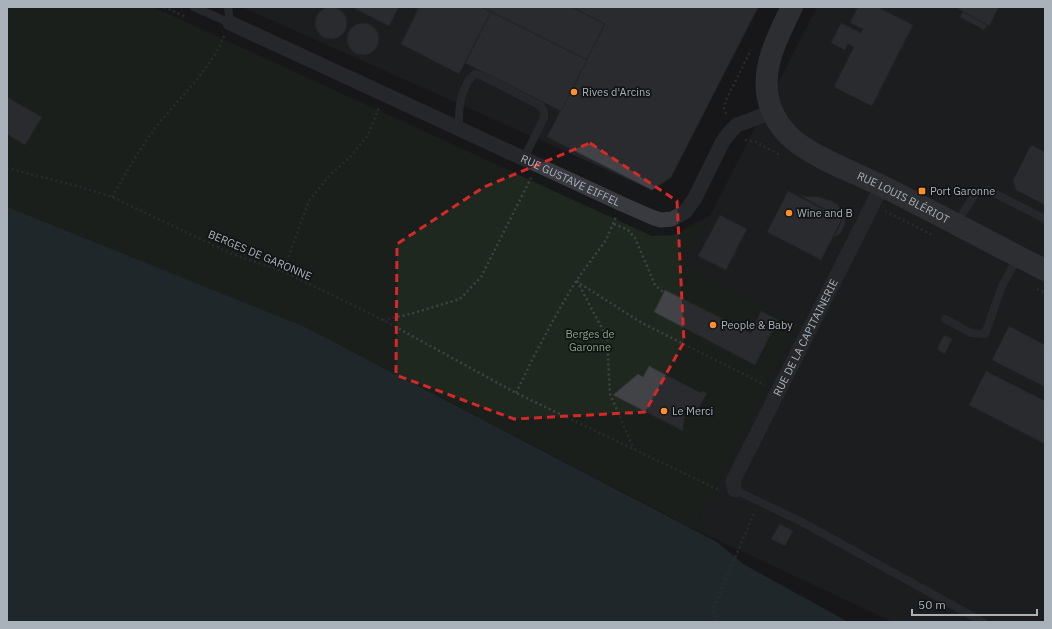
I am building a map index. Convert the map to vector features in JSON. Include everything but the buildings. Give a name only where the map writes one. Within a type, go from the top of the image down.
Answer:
[{"type":"street","points":[[772,112],[768,98],[766,81],[770,55],[792,7]]},
{"type":"street","name":"RUE GUSTAVE EIFFEL","points":[[230,23],[622,204],[661,220],[672,219],[685,212],[695,198],[723,142],[737,125],[772,112]]},
{"type":"street","name":"RUE LOUIS BLÉRIOT","points":[[772,112],[781,128],[794,141],[812,152],[882,186],[1045,270]]},
{"type":"street","name":"RUE DE LA CAPITAINERIE","points":[[735,490],[733,481],[882,186]]},
{"type":"lane","points":[[194,7],[230,23]]},
{"type":"lane","points":[[228,7],[230,23]]},
{"type":"lane","points":[[459,128],[460,106],[464,91],[475,74],[482,76],[541,106],[544,111],[544,118],[531,161]]},
{"type":"lane","points":[[956,224],[975,194],[988,190],[1045,219]]},
{"type":"lane","points":[[945,320],[971,333],[985,334],[1002,286],[1018,256]]},
{"type":"lane","points":[[735,490],[802,522],[983,622]]},
{"type":"path","points":[[112,197],[150,134],[201,75],[221,44],[230,23]]},
{"type":"path","points":[[737,125],[730,120],[724,108],[726,100],[752,49]]},
{"type":"path","points":[[282,271],[309,201],[329,176],[350,158],[368,135],[384,95]]},
{"type":"path","points":[[383,320],[410,314],[460,299],[481,277],[531,161]]},
{"type":"path","name":"BERGES DE GARONNE","points":[[7,168],[112,197],[234,255],[282,271],[383,320],[516,393],[719,490],[735,490]]},
{"type":"path","points":[[516,393],[534,356],[576,281],[606,240],[622,204]]},
{"type":"path","points":[[614,224],[628,230],[635,238],[642,251],[655,284],[663,292]]},
{"type":"path","points":[[576,281],[642,323],[778,392]]},
{"type":"path","points":[[576,281],[607,338],[610,394],[634,450]]},
{"type":"path","points":[[717,622],[713,609],[759,502]]},
{"type":"highlighted area","points":[[590,143],[677,201],[684,342],[645,412],[514,419],[396,375],[397,244],[484,187]]},
{"type":"shaded area","name":"Rives d'Arcins","points":[[242,7],[759,7],[671,177],[652,190]]},
{"type":"shaded area","points":[[817,7],[1045,7],[1045,622],[893,622],[694,529],[800,323],[685,265]]},
{"type":"shaded area","points":[[7,207],[305,327],[717,542],[743,564],[848,622],[7,622]]},
{"type":"green space","name":"Berges de Garonne","points":[[7,7],[153,7],[652,236],[674,235],[711,215],[685,265],[800,323],[694,529],[305,327],[7,207]]},
{"type":"place","name":"Rives d'Arcins","points":[[574,92]]},
{"type":"place","name":"Port Garonne","points":[[922,191]]},
{"type":"place","name":"Wine and B","points":[[789,213]]},
{"type":"place","name":"People & Baby","points":[[713,325]]},
{"type":"place","name":"Le Merci","points":[[664,411]]}]
